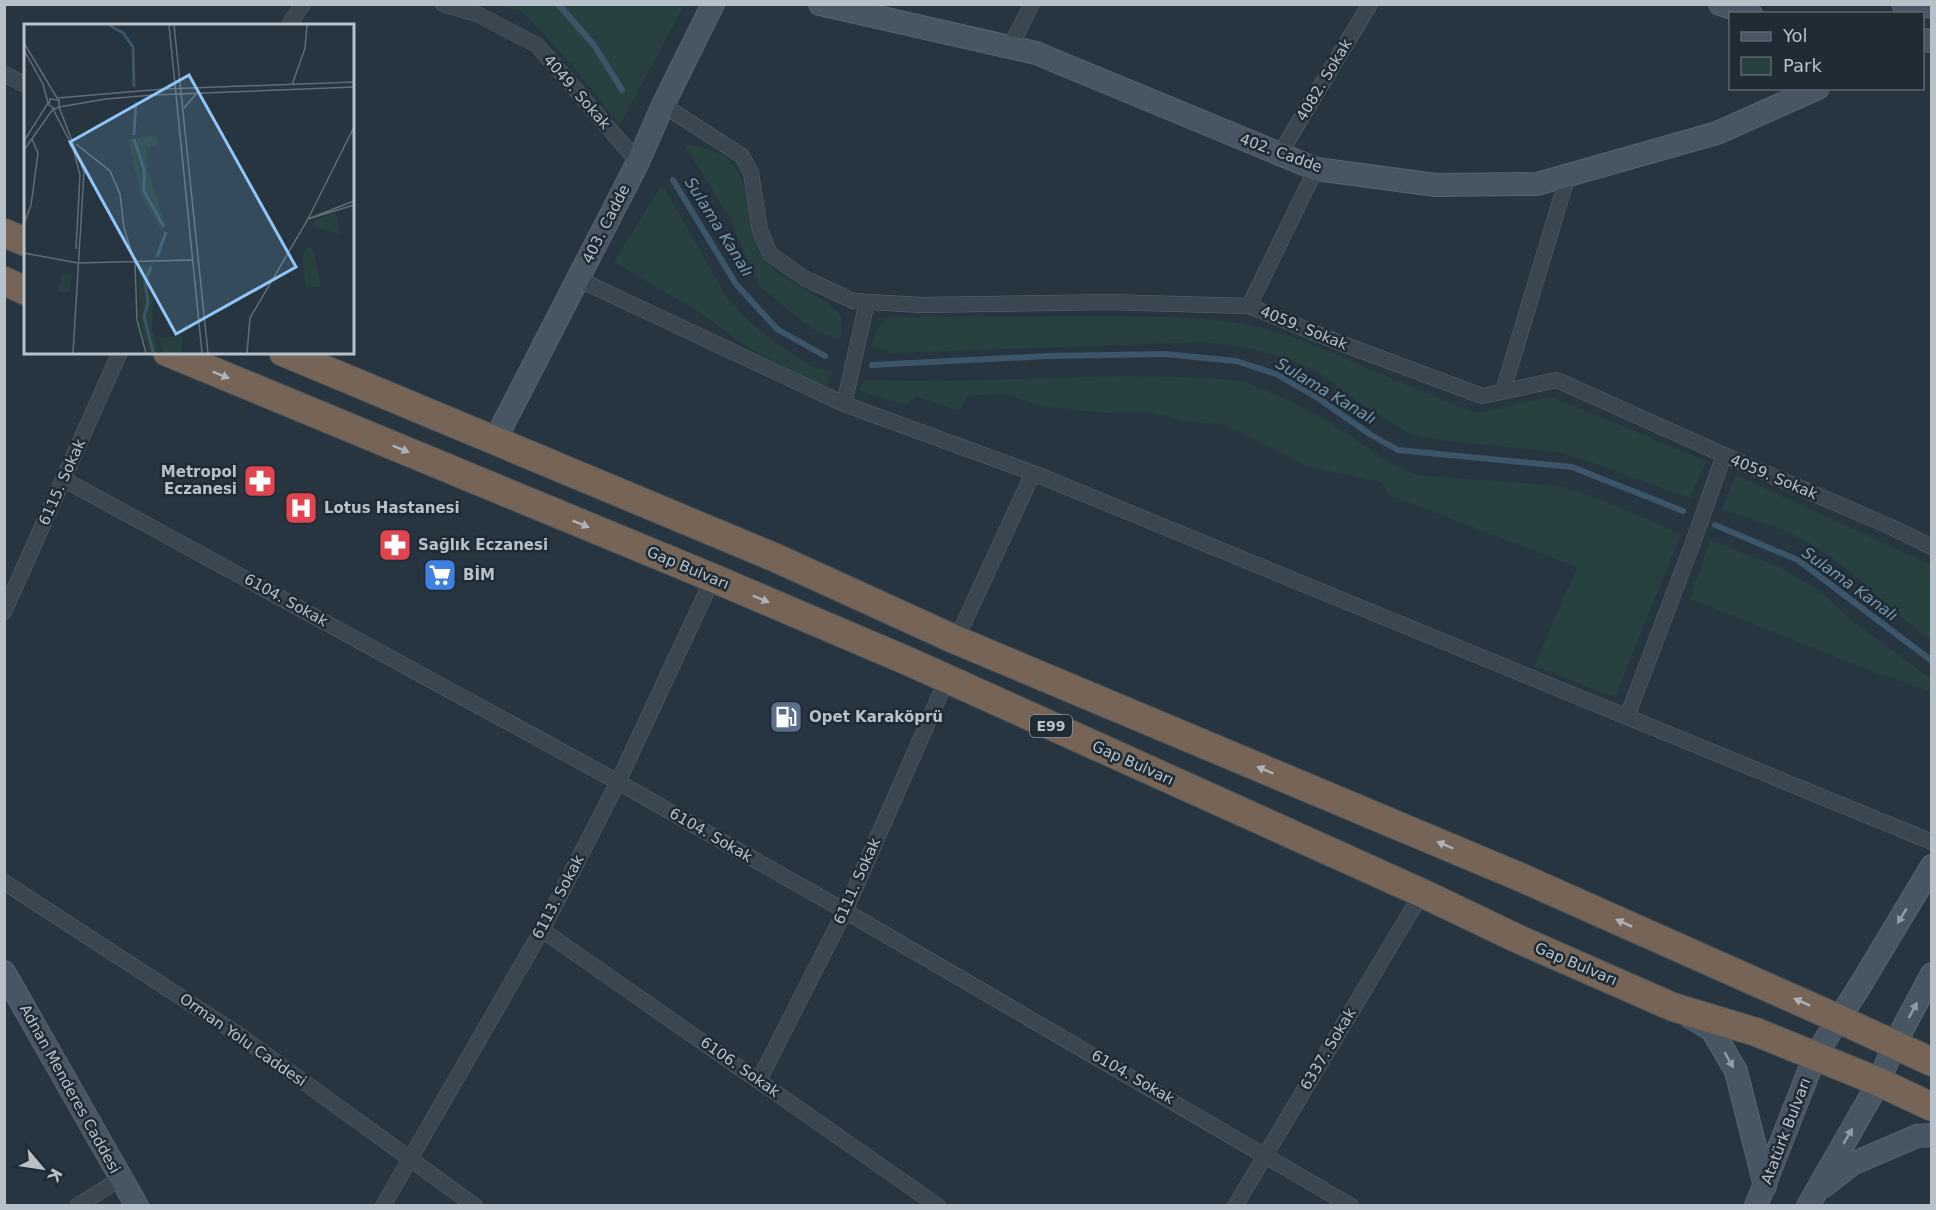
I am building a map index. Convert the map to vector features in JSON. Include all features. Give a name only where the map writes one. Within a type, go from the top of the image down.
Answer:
[{"type":"highway","points":[[4,233],[24,241]]},
{"type":"highway","points":[[4,281],[24,290]]},
{"type":"highway","name":"Gap Bulvarı","points":[[172,354],[713,578],[947,679],[1673,1007],[1756,1032],[1879,1082],[1932,1107]]},
{"type":"highway","points":[[288,354],[776,558],[956,640],[1520,877],[1932,1062]]},
{"type":"street","points":[[289,24],[303,4]]},
{"type":"street","name":"4049. Sokak","points":[[443,4],[477,14],[537,45],[638,162]]},
{"type":"street","name":"403. Cadde","points":[[494,442],[638,162],[663,105],[713,4]]},
{"type":"street","name":"402. Cadde","points":[[820,4],[1036,53],[1316,169],[1436,185],[1537,184],[1717,134],[1814,90]]},
{"type":"street","points":[[1010,47],[1032,4]]},
{"type":"street","name":"4082. Sokak","points":[[1279,155],[1370,4]]},
{"type":"street","points":[[1720,4],[1745,12]]},
{"type":"street","points":[[1904,4],[1932,7]]},
{"type":"street","points":[[4,74],[24,84]]},
{"type":"street","name":"4059. Sokak","points":[[663,105],[742,156],[752,174],[760,230],[770,254],[804,278],[852,301],[921,305],[1108,302],[1249,306],[1482,396],[1557,380],[1932,547]]},
{"type":"street","points":[[1249,306],[1316,169]]},
{"type":"street","points":[[1503,391],[1568,175]]},
{"type":"street","points":[[578,279],[844,404],[1033,473],[1932,842]]},
{"type":"street","points":[[844,404],[867,302]]},
{"type":"street","name":"6115. Sokak","points":[[7,602],[119,354]]},
{"type":"street","points":[[1627,717],[1724,455]]},
{"type":"street","points":[[956,640],[1033,473]]},
{"type":"street","name":"6104. Sokak","points":[[63,479],[618,782],[1266,1154],[1351,1206]]},
{"type":"street","name":"6113. Sokak","points":[[383,1206],[542,930],[618,782],[713,578]]},
{"type":"street","name":"6111. Sokak","points":[[759,1080],[845,911],[947,679]]},
{"type":"street","name":"Atatürk Bulvarı","points":[[1760,1196],[1815,1056],[1932,866]]},
{"type":"street","name":"Orman Yolu Caddesi","points":[[4,882],[239,1035],[475,1206]]},
{"type":"street","name":"6337. Sokak","points":[[1235,1206],[1422,893]]},
{"type":"street","name":"6106. Sokak","points":[[542,930],[938,1206]]},
{"type":"street","name":"Adnan Menderes Caddesi","points":[[4,972],[137,1206]]},
{"type":"street","points":[[1811,1200],[1879,1082],[1894,1045],[1932,974]]},
{"type":"street","points":[[1673,1007],[1712,1030],[1736,1071],[1760,1196]]},
{"type":"street","points":[[1811,1200],[1852,1164],[1917,1136],[1932,1135]]},
{"type":"street","points":[[77,1206],[120,1179]]},
{"type":"green space","points":[[502,5],[684,5],[620,125],[573,66],[523,12]]},
{"type":"green space","points":[[684,144],[719,154],[730,161],[738,171],[743,182],[755,239],[764,260],[784,277],[837,311],[842,320],[840,340],[812,329],[760,287],[731,220]]},
{"type":"green space","points":[[662,184],[727,298],[753,325],[781,346],[811,366],[833,372],[826,386],[746,346],[699,312],[614,262]]},
{"type":"green space","points":[[887,317],[1194,318],[1265,329],[1325,350],[1475,412],[1554,398],[1706,461],[1690,498],[1558,452],[1446,441],[1408,433],[1360,403],[1324,376],[1293,361],[1246,347],[1205,342],[892,353],[871,346],[879,327]]},
{"type":"green space","points":[[1129,376],[1243,381],[1292,402],[1334,425],[1385,460],[1416,475],[1561,486],[1602,500],[1681,534],[1615,697],[1534,666],[1577,567],[1389,495],[1381,482],[1309,467],[1222,424],[1191,422],[1152,413],[1105,413],[1040,406],[1007,394],[968,395],[960,411],[916,396],[906,405],[860,391],[864,380],[936,381]]},
{"type":"green space","points":[[1736,475],[1931,565],[1931,640],[1849,571],[1815,546],[1778,528],[1722,509]]},
{"type":"green space","points":[[1710,540],[1783,569],[1821,592],[1855,623],[1931,679],[1931,692],[1861,667],[1690,599]]},
{"type":"waterway","name":"Sulama Kanalı","points":[[558,4],[594,45],[622,90]]},
{"type":"waterway","name":"Sulama Kanalı","points":[[673,180],[736,284],[777,329],[825,356]]},
{"type":"waterway","name":"Sulama Kanalı","points":[[872,365],[1048,356],[1165,354],[1236,361],[1276,374],[1318,398],[1371,435],[1398,450],[1572,467],[1683,511]]},
{"type":"waterway","name":"Sulama Kanalı","points":[[1715,525],[1798,560],[1932,661]]},
{"type":"place","name":"Metropol Eczanesi","points":[[260,481]]},
{"type":"place","name":"Lotus Hastanesi","points":[[301,508]]},
{"type":"place","name":"Sağlık Eczanesi","points":[[395,545]]},
{"type":"place","name":"BİM","points":[[440,575]]},
{"type":"place","name":"Opet Karaköprü","points":[[786,717]]}]
